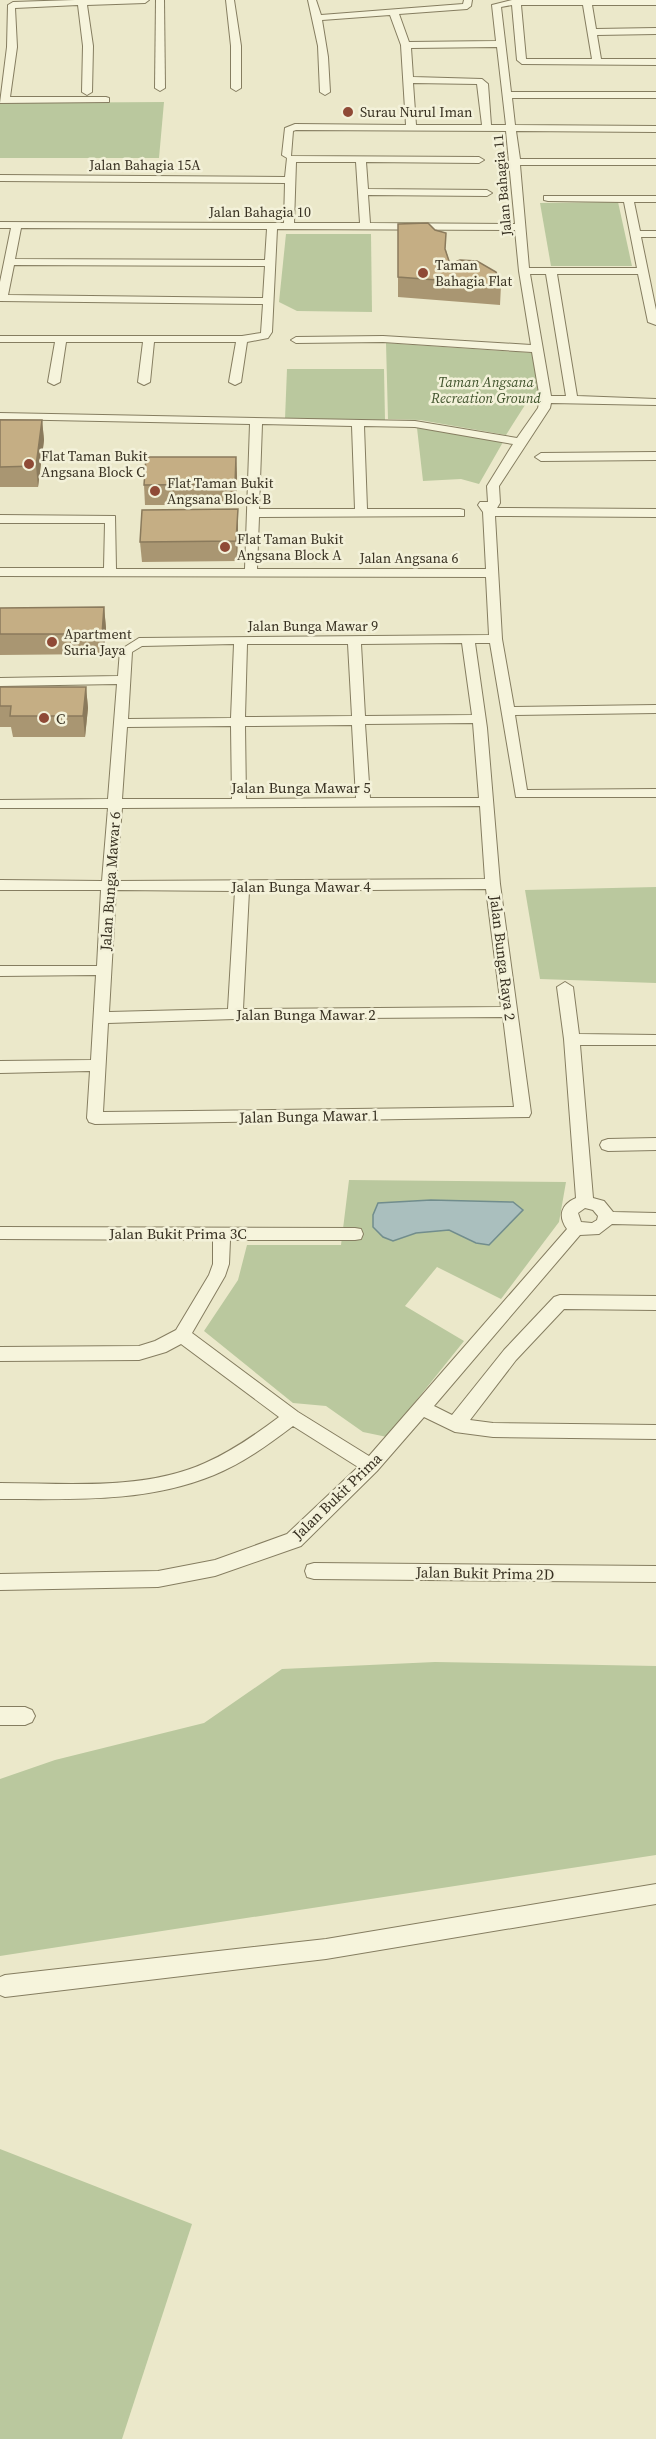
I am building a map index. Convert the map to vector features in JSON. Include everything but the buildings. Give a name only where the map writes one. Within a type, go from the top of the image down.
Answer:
[{"type":"street","points":[[106,100],[3,100],[5,64],[12,47],[11,7],[13,5],[145,0]]},
{"type":"street","points":[[160,0],[160,88]]},
{"type":"street","points":[[230,0],[236,46],[236,88]]},
{"type":"street","points":[[312,0],[318,18],[325,65],[325,92]]},
{"type":"street","points":[[82,2],[88,46],[87,92]]},
{"type":"street","points":[[656,2],[516,2],[522,60],[525,62],[656,62]]},
{"type":"street","name":"Jalan Bahagia 11","points":[[516,2],[497,4],[500,44],[508,95],[524,271],[546,399]]},
{"type":"street","points":[[587,2],[594,32],[597,62]]},
{"type":"street","points":[[318,18],[394,14],[468,3]]},
{"type":"street","points":[[394,14],[406,45],[411,128]]},
{"type":"street","points":[[0,30],[11,29]]},
{"type":"street","points":[[594,32],[656,31]]},
{"type":"street","points":[[406,45],[500,44]]},
{"type":"street","points":[[408,80],[479,81],[483,84],[487,129]]},
{"type":"street","points":[[508,95],[656,95]]},
{"type":"street","points":[[289,226],[290,128],[656,129]]},
{"type":"street","points":[[289,157],[361,160],[479,160]]},
{"type":"street","points":[[361,160],[365,226]]},
{"type":"street","points":[[515,162],[656,162]]},
{"type":"street","name":"Jalan Bahagia 15A","points":[[0,178],[290,180]]},
{"type":"street","points":[[364,192],[487,193]]},
{"type":"street","points":[[548,198],[656,198]]},
{"type":"street","points":[[628,198],[653,322]]},
{"type":"street","name":"Jalan Bahagia 10","points":[[0,225],[520,227]]},
{"type":"street","points":[[17,225],[1,298],[268,301]]},
{"type":"street","points":[[0,339],[242,339],[264,336],[267,332],[272,226]]},
{"type":"street","points":[[635,234],[656,234]]},
{"type":"street","points":[[10,262],[271,263]]},
{"type":"street","points":[[524,271],[642,270]]},
{"type":"street","points":[[551,271],[572,401]]},
{"type":"street","points":[[54,382],[61,339]]},
{"type":"street","points":[[144,382],[149,339]]},
{"type":"street","points":[[236,382],[242,339]]},
{"type":"street","points":[[296,340],[383,339],[537,349]]},
{"type":"street","points":[[656,402],[546,399],[544,408],[514,441],[493,486],[494,503],[489,512],[496,639],[521,794],[656,793]]},
{"type":"street","points":[[0,416],[415,424],[514,441]]},
{"type":"street","points":[[251,574],[256,421]]},
{"type":"street","points":[[358,423],[361,512]]},
{"type":"street","points":[[540,457],[656,456]]},
{"type":"street","points":[[489,512],[656,513]]},
{"type":"street","points":[[253,513],[460,513]]},
{"type":"street","points":[[0,519],[111,519],[110,572]]},
{"type":"street","name":"Jalan Angsana 6","points":[[0,572],[491,573]]},
{"type":"street","name":"Jalan Bunga Mawar 9","points":[[131,645],[154,641],[496,639]]},
{"type":"street","name":"Jalan Bunga Raya 2","points":[[468,640],[478,719],[493,884],[523,1113]]},
{"type":"street","points":[[239,803],[238,722],[241,641]]},
{"type":"street","points":[[354,641],[363,803]]},
{"type":"street","name":"Jalan Bunga Mawar 6","points":[[95,1118],[109,885],[122,723],[122,681],[126,650],[131,645]]},
{"type":"street","points":[[0,682],[122,681]]},
{"type":"street","points":[[507,711],[656,709]]},
{"type":"street","points":[[122,723],[478,719]]},
{"type":"street","name":"Jalan Bunga Mawar 5","points":[[0,804],[486,802]]},
{"type":"street","name":"Jalan Bunga Mawar 4","points":[[0,885],[493,884]]},
{"type":"street","points":[[236,1014],[242,886]]},
{"type":"street","points":[[0,971],[94,970]]},
{"type":"street","points":[[565,987],[572,1040],[585,1202]]},
{"type":"street","name":"Jalan Bunga Mawar 2","points":[[102,1018],[236,1014],[509,1012]]},
{"type":"street","points":[[572,1040],[656,1040]]},
{"type":"street","points":[[0,1067],[99,1065]]},
{"type":"street","name":"Jalan Bunga Mawar 1","points":[[95,1118],[523,1113]]},
{"type":"street","points":[[608,1144],[656,1144]]},
{"type":"street","points":[[585,1202],[598,1205],[603,1209],[607,1218],[605,1223],[596,1230],[577,1228],[569,1220],[570,1210],[579,1203],[585,1202]]},
{"type":"street","points":[[607,1218],[656,1219]]},
{"type":"street","name":"Jalan Bukit Prima","points":[[0,1582],[158,1579],[215,1568],[294,1540],[371,1466],[577,1228]]},
{"type":"street","name":"Jalan Bukit Prima 3C","points":[[0,1233],[355,1234]]},
{"type":"street","points":[[0,1354],[139,1353],[160,1347],[182,1335],[217,1276],[221,1264],[222,1233]]},
{"type":"street","points":[[455,1425],[510,1354],[560,1302],[656,1304]]},
{"type":"street","points":[[182,1335],[292,1417],[371,1466]]},
{"type":"street","points":[[422,1408],[455,1425],[493,1430],[656,1432]]},
{"type":"street","points":[[0,1491],[119,1490],[173,1481],[236,1456],[292,1417]]},
{"type":"street","name":"Jalan Bukit Prima 2D","points":[[314,1571],[656,1574]]},
{"type":"street","points":[[0,1716],[25,1716]]},
{"type":"street","points":[[5,1986],[326,1949],[656,1894]]},
{"type":"green space","points":[[164,102],[159,158],[0,158],[0,103]]},
{"type":"green space","points":[[618,202],[632,266],[551,266],[540,203]]},
{"type":"green space","points":[[286,234],[371,234],[372,312],[297,311],[279,302]]},
{"type":"green space","name":"Taman Angsana Recreation Ground","points":[[386,343],[534,353],[540,397],[525,405],[506,435],[420,420],[388,419]]},
{"type":"green space","points":[[287,369],[384,369],[385,420],[285,419]]},
{"type":"green space","points":[[417,428],[503,442],[479,484],[461,479],[423,481]]},
{"type":"green space","points":[[656,887],[656,983],[540,979],[525,890]]},
{"type":"green space","points":[[349,1180],[566,1182],[559,1222],[501,1299],[437,1267],[405,1306],[464,1341],[387,1437],[363,1432],[326,1406],[293,1403],[204,1331],[238,1280],[247,1245],[341,1245]]},
{"type":"green space","points":[[435,1662],[656,1666],[656,1855],[0,1956],[0,1779],[55,1760],[204,1723],[282,1669]]},
{"type":"green space","points":[[0,2149],[192,2224],[122,2439],[0,2439]]},
{"type":"shaded area","points":[[431,1200],[513,1202],[523,1210],[489,1245],[476,1243],[449,1230],[416,1233],[393,1241],[383,1237],[373,1227],[373,1215],[378,1203]]},
{"type":"place","name":"Surau Nurul Iman","points":[[348,112]]},
{"type":"place","name":"Taman Bahagia Flat","points":[[423,273]]},
{"type":"place","name":"Flat Taman Bukit Angsana Block C","points":[[29,464]]},
{"type":"place","name":"Flat Taman Bukit Angsana Block B","points":[[155,491]]},
{"type":"place","name":"Flat Taman Bukit Angsana Block A","points":[[225,547]]},
{"type":"place","name":"Apartment Suria Jaya","points":[[52,642]]},
{"type":"place","name":"C","points":[[44,718]]}]
